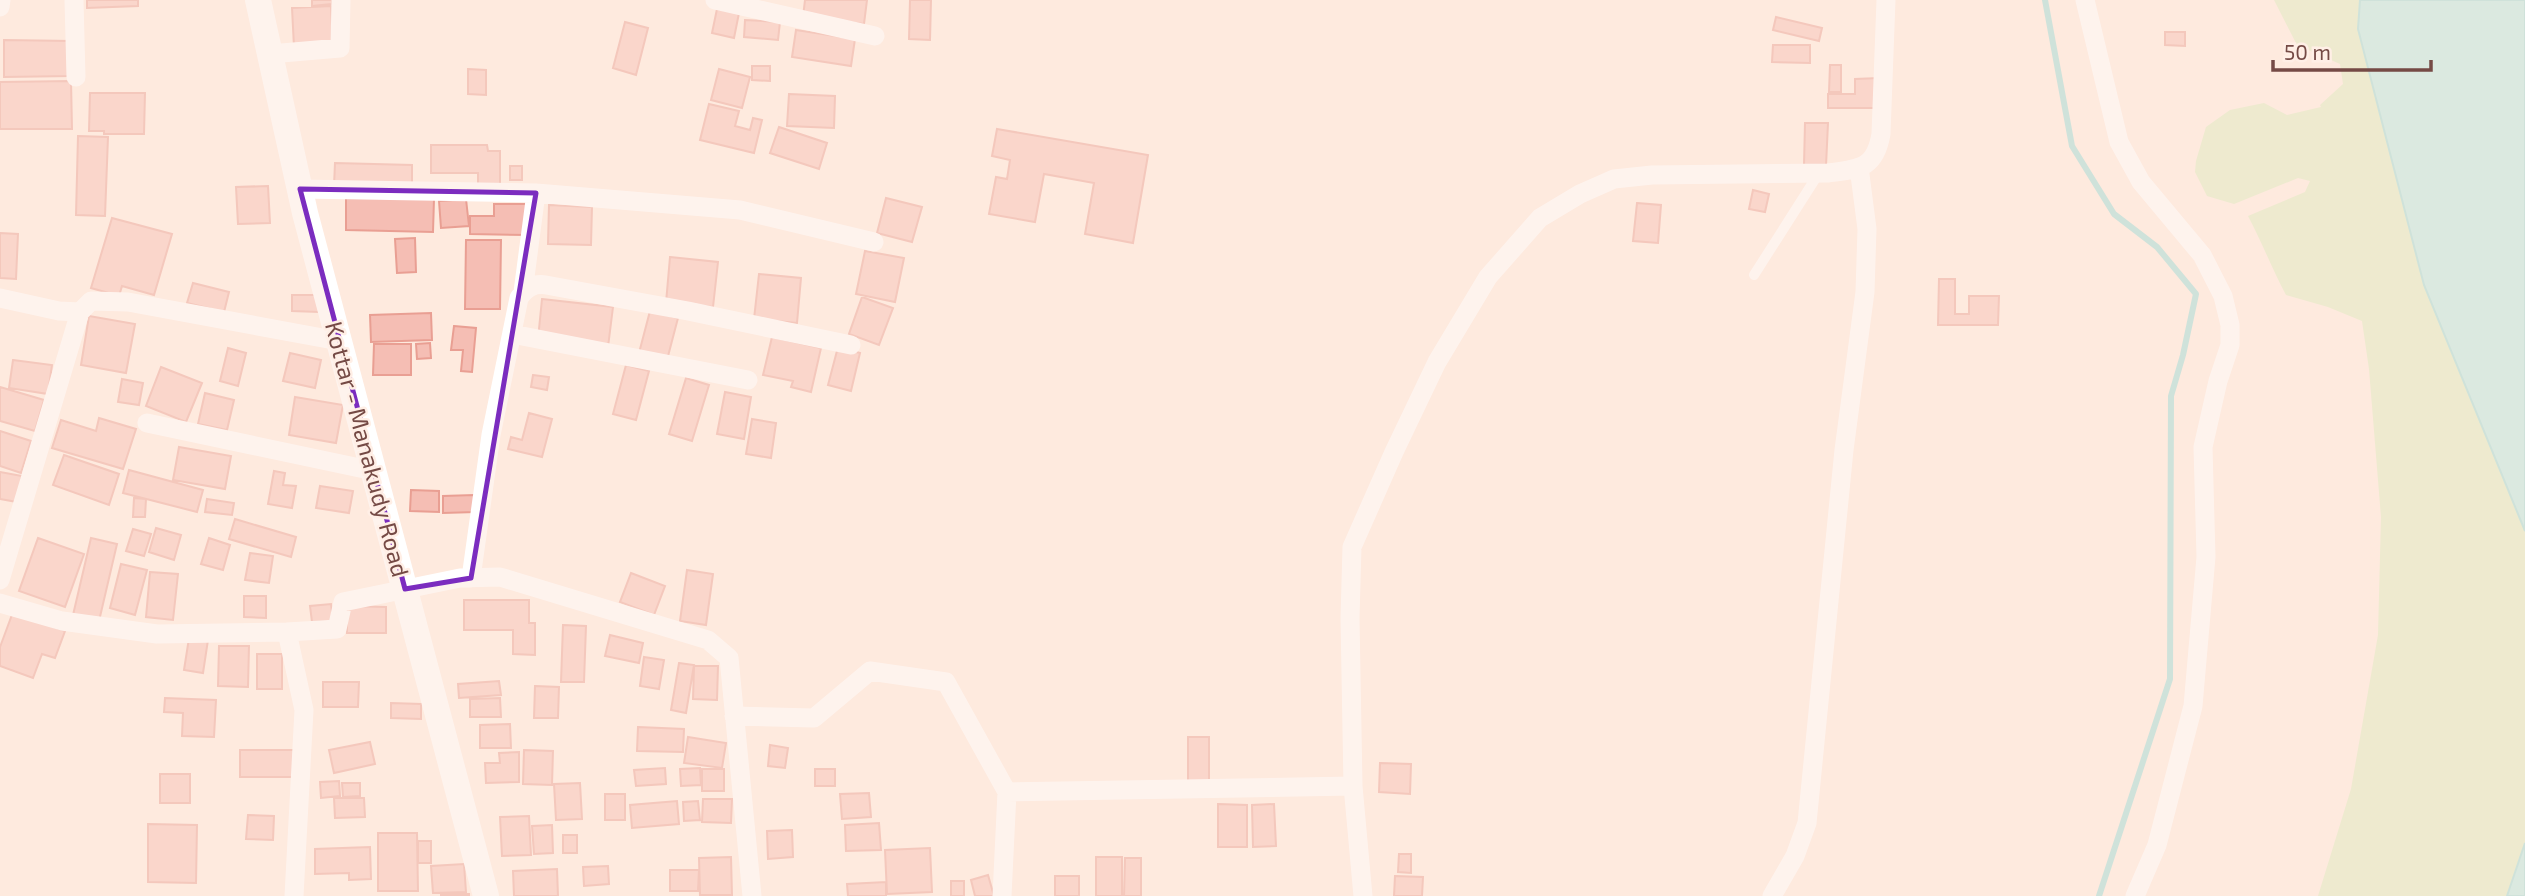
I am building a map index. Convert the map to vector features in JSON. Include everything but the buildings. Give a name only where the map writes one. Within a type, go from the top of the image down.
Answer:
[{"type":"main road","name":"Kottar - Manakudy Road","points":[[258,0],[300,189],[486,896]]},
{"type":"street","points":[[0,7],[1,0]]},
{"type":"street","points":[[74,0],[76,77]]},
{"type":"street","points":[[270,54],[340,48],[341,0]]},
{"type":"street","points":[[1363,896],[1353,786],[1350,618],[1352,547],[1437,362],[1488,277],[1540,218],[1580,194],[1614,179],[1652,175],[1819,173],[1859,167],[1871,161],[1878,149],[1886,0]]},
{"type":"street","points":[[2085,0],[2119,142],[2141,182],[2202,255],[2224,296],[2230,325],[2230,345],[2218,381],[2203,447],[2206,556],[2193,706],[2157,845],[2135,896]]},
{"type":"street","points":[[718,1],[783,7],[875,36]]},
{"type":"street","points":[[1772,896],[1795,856],[1807,823],[1844,450],[1865,292],[1867,229],[1859,167]]},
{"type":"street","points":[[300,189],[536,193],[740,210],[874,242]]},
{"type":"street","points":[[523,292],[536,193]]},
{"type":"street","points":[[471,578],[491,435],[519,298],[534,285],[688,311],[851,345]]},
{"type":"street","points":[[0,298],[59,311],[80,312]]},
{"type":"street","points":[[0,580],[80,312],[91,301],[128,302],[339,341]]},
{"type":"street","points":[[512,334],[748,380]]},
{"type":"street","points":[[147,423],[374,471]]},
{"type":"street","points":[[0,603],[62,621],[157,634],[287,632],[337,629],[343,602],[471,578],[500,577],[708,640],[729,658],[752,896]]},
{"type":"street","points":[[287,632],[304,710],[294,896]]},
{"type":"street","points":[[734,716],[814,719],[870,671],[946,682],[1007,792],[1002,896]]},
{"type":"street","points":[[1007,792],[1353,786]]},
{"type":"lane","points":[[1754,275],[1819,173]]},
{"type":"highlighted area","points":[[300,189],[536,193],[471,578],[405,589]]},
{"type":"green space","points":[[2274,0],[2525,0],[2525,896],[2318,896],[2351,789],[2378,635],[2381,517],[2369,369],[2362,321],[2328,307],[2286,295],[2248,216],[2305,192],[2310,181],[2298,178],[2234,204],[2207,196],[2195,172],[2206,127],[2230,110],[2264,103],[2287,115],[2321,107],[2320,105],[2343,84],[2340,64],[2297,45]]},
{"type":"water","points":[[2360,0],[2525,0],[2525,531],[2424,285],[2358,29]]},
{"type":"water","points":[[2525,843],[2525,896],[2507,896]]},
{"type":"waterway","points":[[2045,0],[2072,146],[2114,214],[2157,247],[2196,294],[2171,396],[2170,679],[2099,896]]}]
